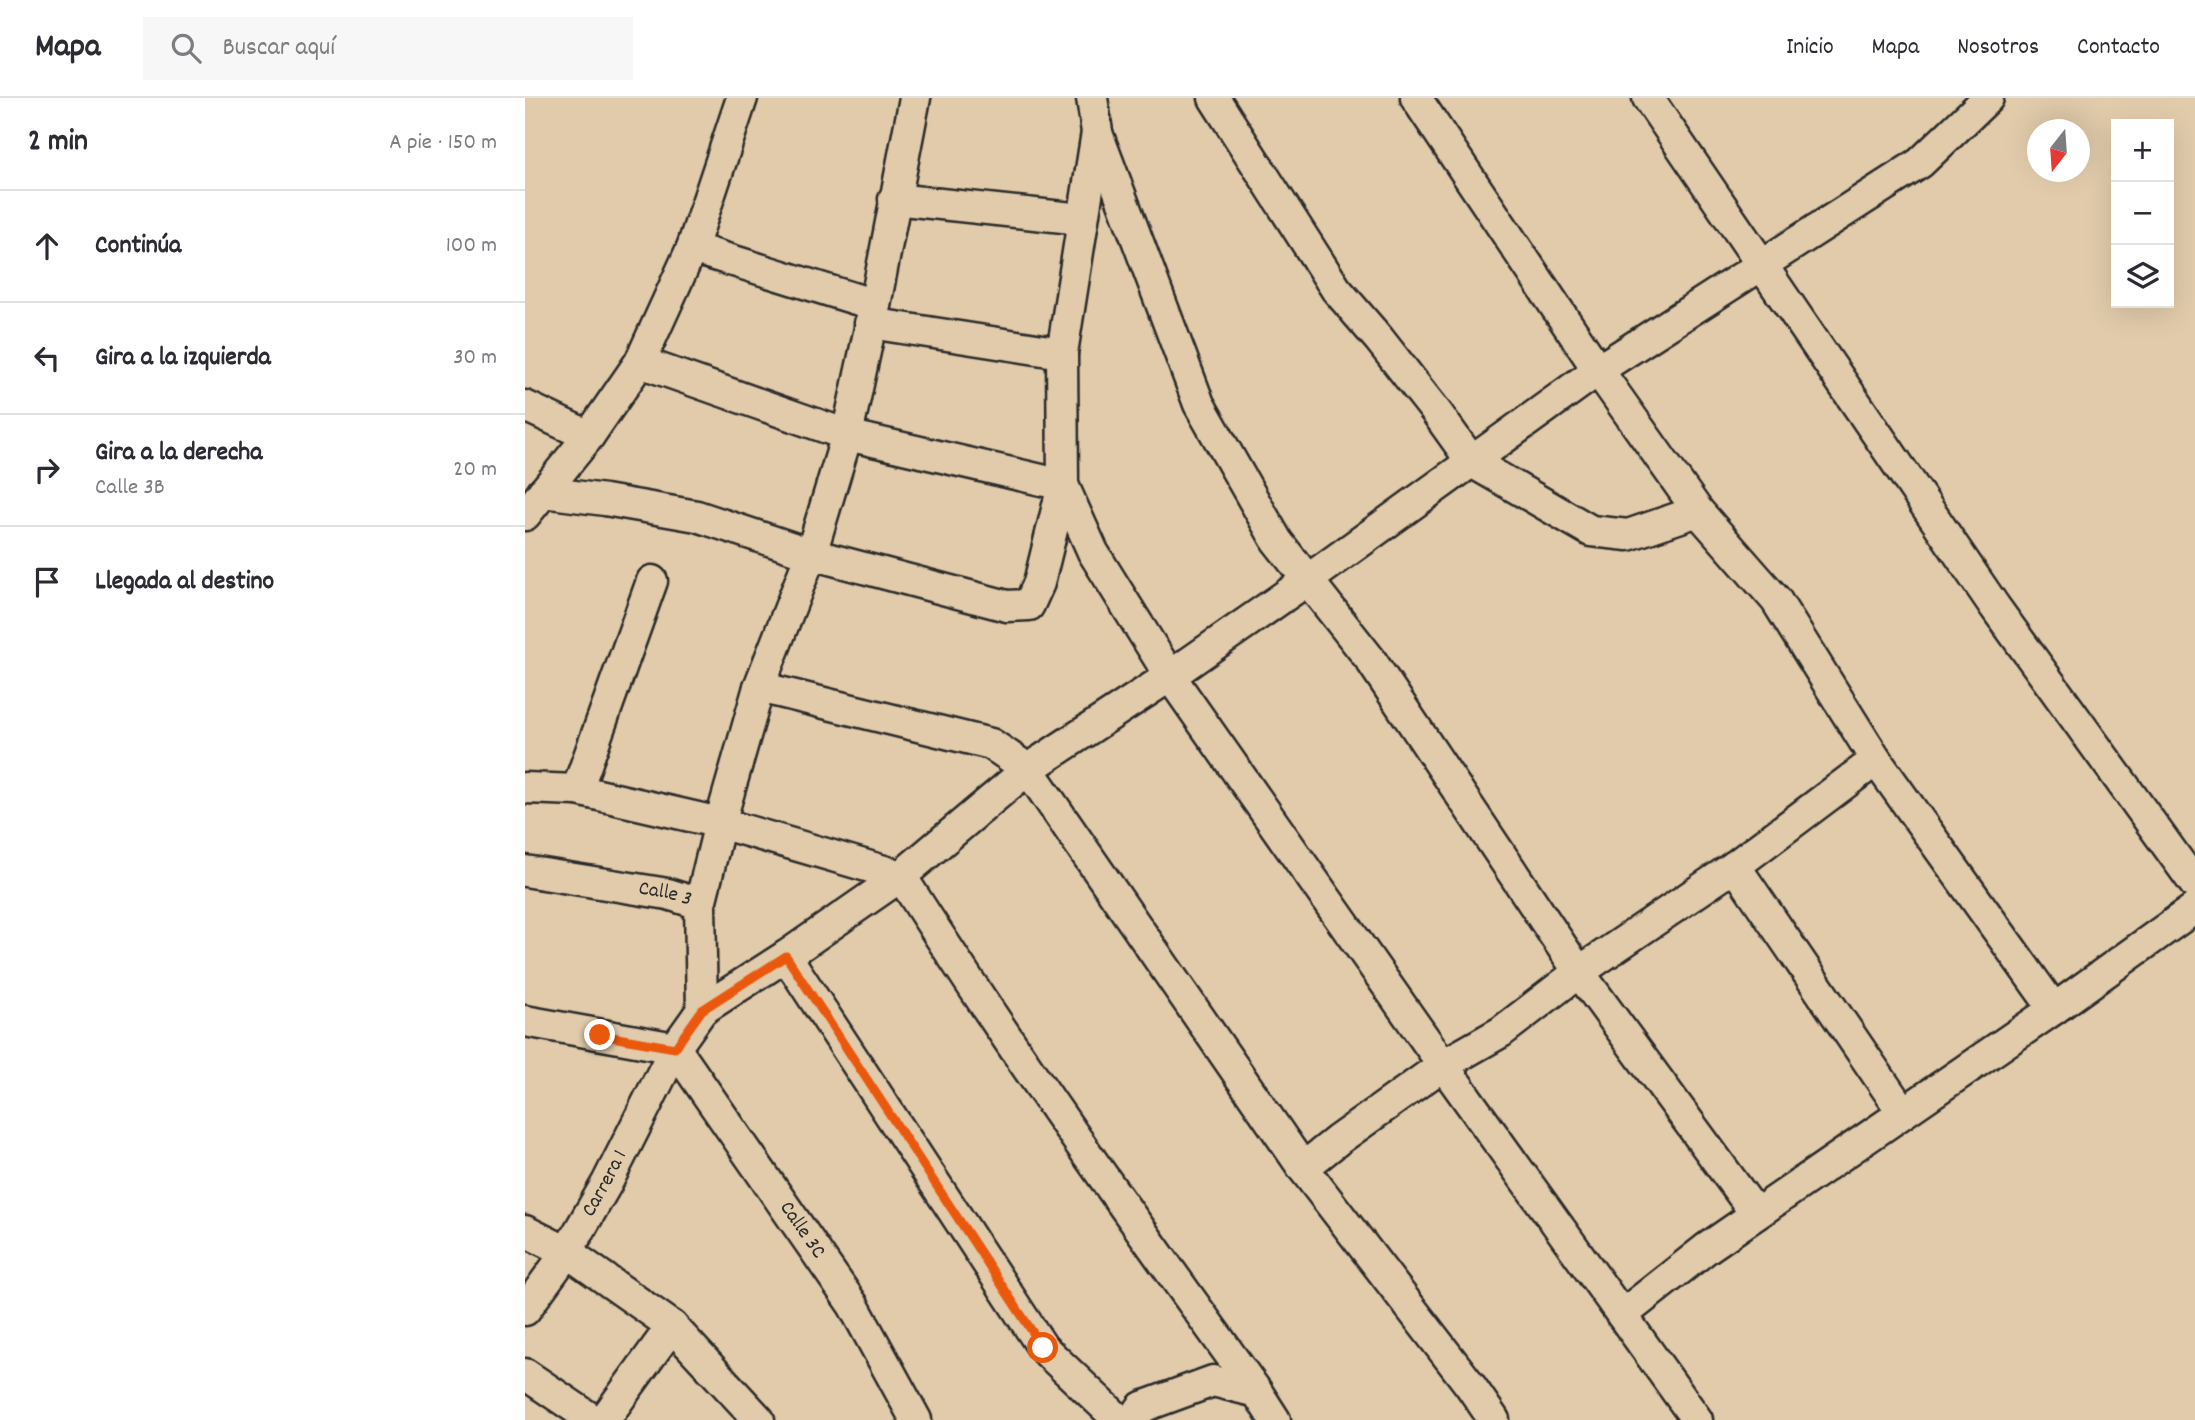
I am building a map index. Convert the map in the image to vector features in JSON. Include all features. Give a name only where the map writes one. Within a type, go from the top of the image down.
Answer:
[{"type":"street","points":[[534,504],[589,436],[640,362],[692,248],[742,98]]},
{"type":"street","points":[[700,904],[759,687],[811,554],[846,435],[873,314],[915,98]]},
{"type":"street","points":[[1091,98],[1097,132],[1199,404],[1277,541],[1370,659],[1580,972],[1756,1214]]},
{"type":"street","points":[[1214,98],[1336,289],[1437,413],[1472,463],[1591,531],[1628,535],[1698,511]]},
{"type":"street","points":[[1416,98],[1598,370],[1698,511],[1776,600],[1876,760],[2054,1009]]},
{"type":"street","points":[[1648,98],[1995,607],[2195,884]]},
{"type":"street","points":[[702,1010],[786,956],[901,876],[1028,769],[1170,676],[1309,579],[1598,370],[1920,163],[1987,98]]},
{"type":"street","points":[[534,504],[605,500],[697,516],[811,554],[1007,606],[1029,605],[1039,583],[1063,485],[1062,353],[1081,219],[1097,132]]},
{"type":"street","points":[[894,199],[1081,219]]},
{"type":"street","points":[[692,248],[873,314],[1062,353]]},
{"type":"street","points":[[640,362],[846,435],[1063,485]]},
{"type":"street","points":[[525,406],[589,436]]},
{"type":"street","points":[[1063,485],[1093,552],[1170,676],[1622,1315],[1691,1417]]},
{"type":"street","points":[[577,790],[652,582]]},
{"type":"street","points":[[759,687],[991,744],[1028,769],[1303,1168],[1470,1385],[1493,1420]]},
{"type":"street","points":[[1303,1168],[1443,1065],[1501,1032],[1580,972],[1735,866],[1876,760]]},
{"type":"street","points":[[525,788],[577,790],[720,823],[901,876],[995,1018],[1275,1420]]},
{"type":"street","points":[[1735,866],[1902,1111]]},
{"type":"street","name":"Calle 3","points":[[525,871],[668,894],[700,904],[702,1010]]},
{"type":"street","points":[[1622,1315],[1707,1248],[1902,1111],[2054,1009],[2195,908]]},
{"type":"street","points":[[786,956],[1043,1348],[1119,1420]]},
{"type":"street","points":[[701,957],[754,977]]},
{"type":"street","name":"Carrera 1","points":[[525,1310],[567,1252],[607,1183],[675,1048],[702,1010]]},
{"type":"street","points":[[525,1021],[675,1048]]},
{"type":"street","name":"Calle 3C","points":[[675,1048],[853,1305],[916,1420]]},
{"type":"street","points":[[525,1231],[567,1252],[672,1326],[759,1420]]},
{"type":"street","points":[[604,1420],[672,1326]]},
{"type":"street","points":[[525,1374],[593,1420]]},
{"type":"street","points":[[1133,1420],[1142,1408],[1213,1381],[1257,1392]]},
{"type":"route","points":[[600,1035],[675,1048],[702,1010],[786,956],[1043,1348]]}]
